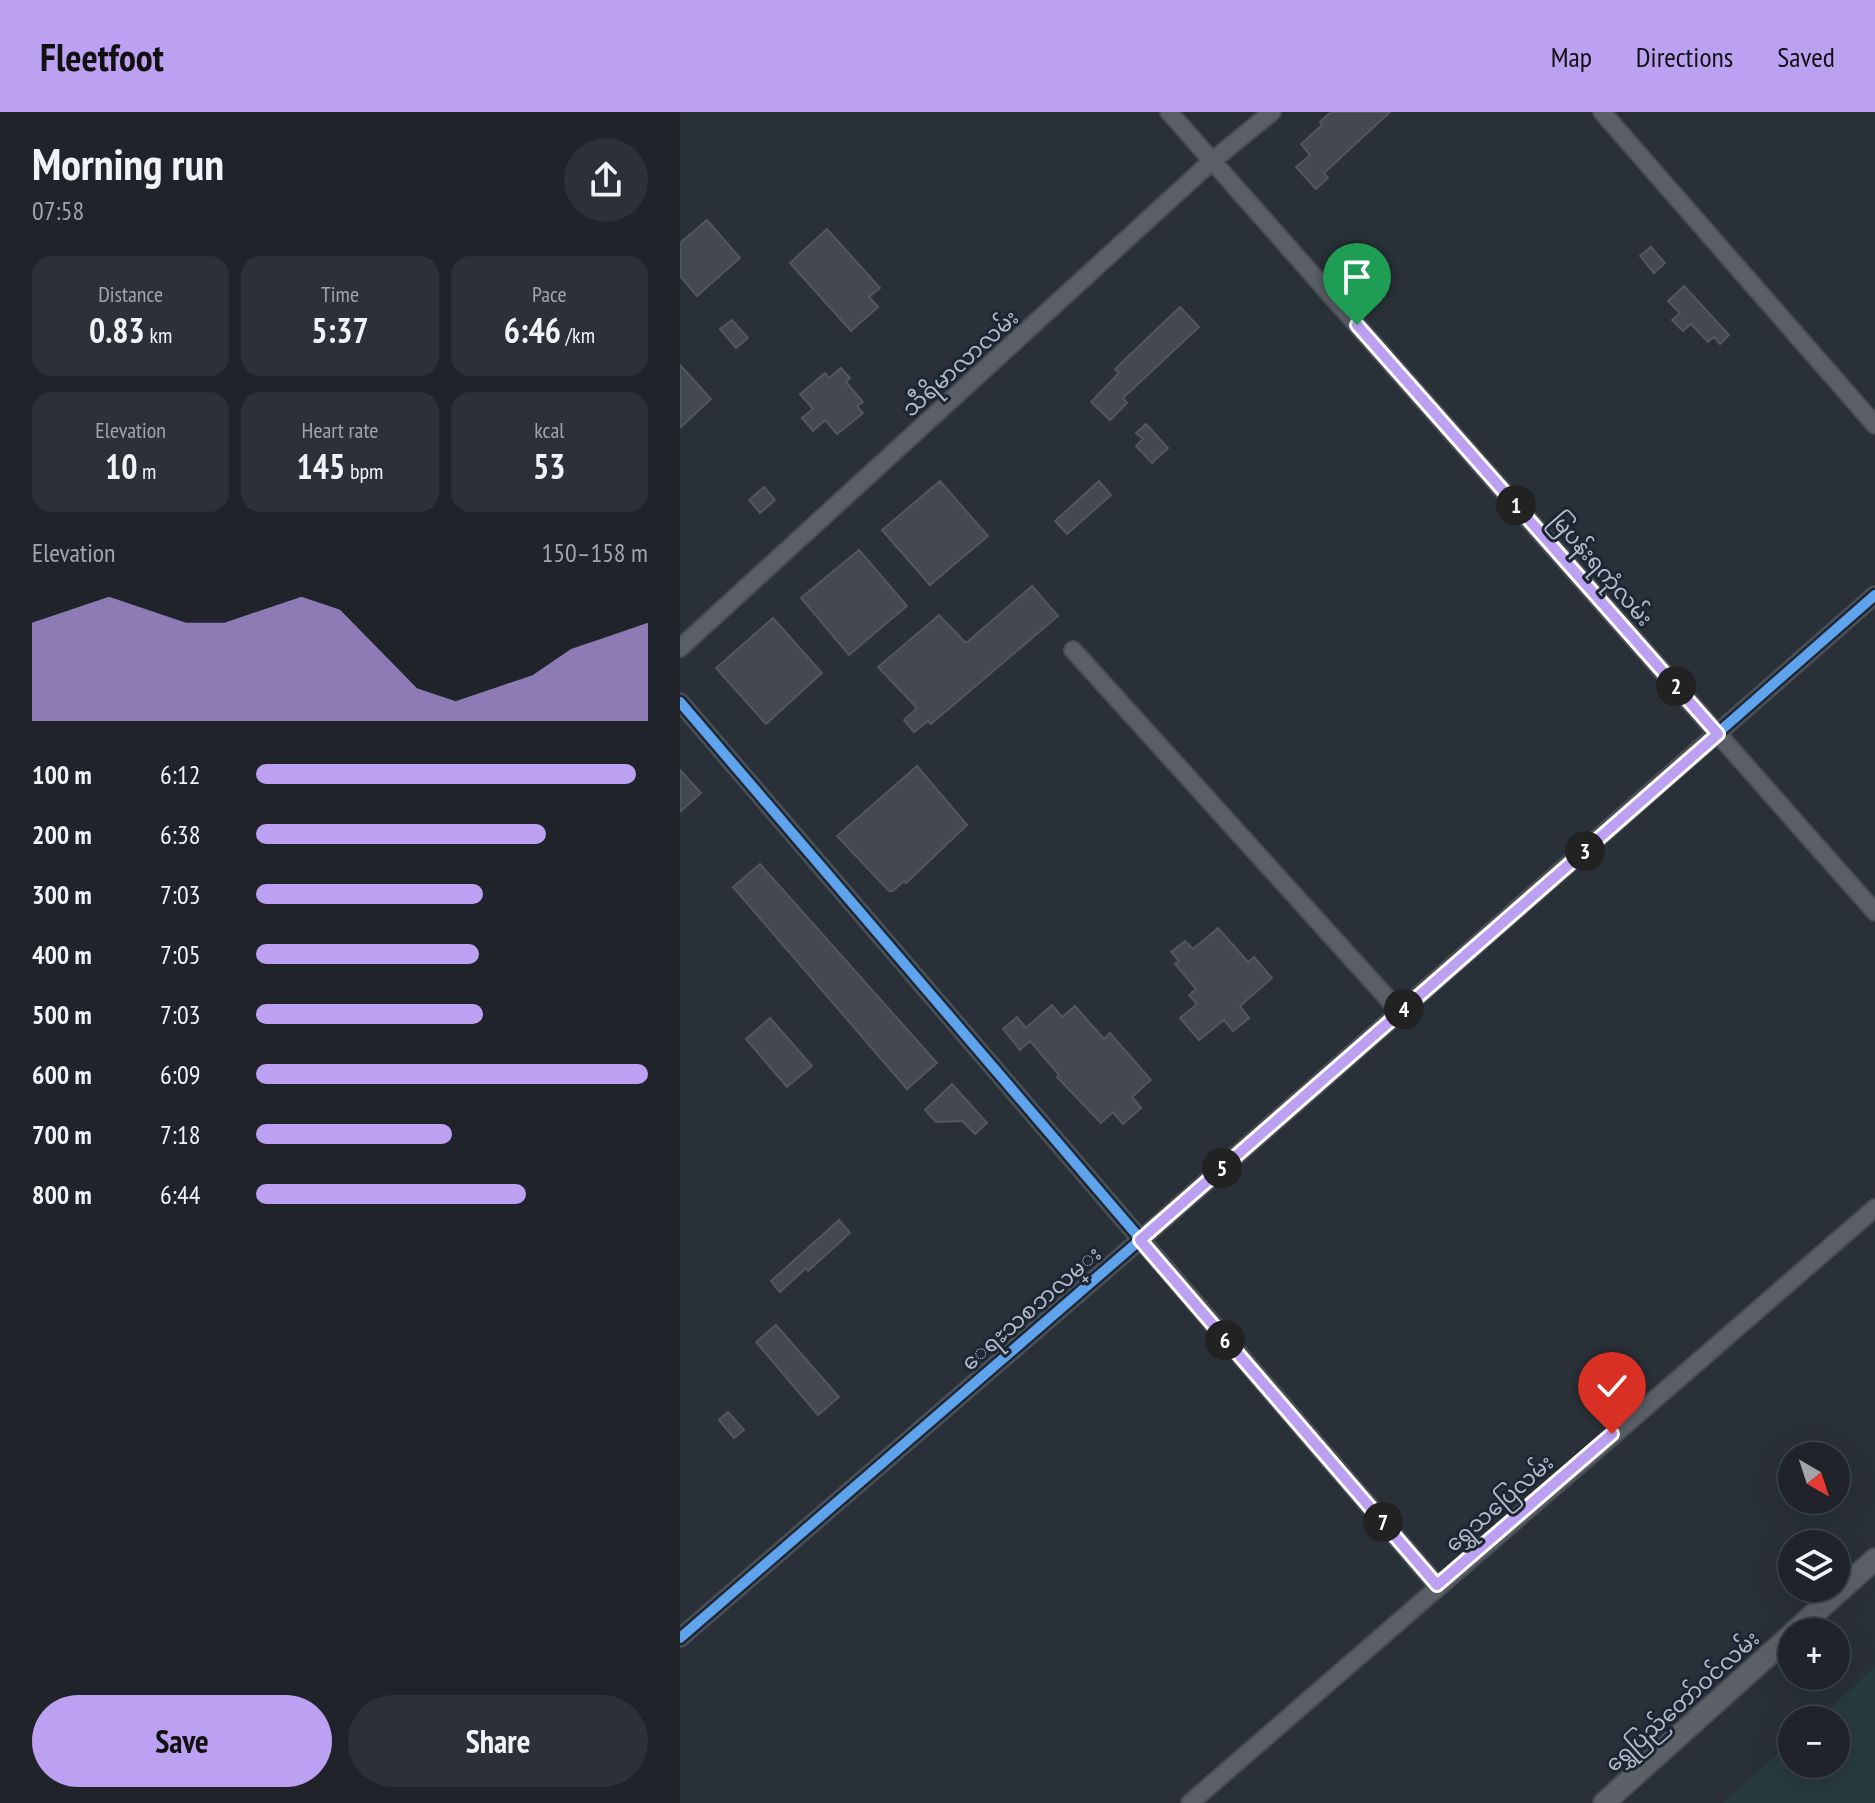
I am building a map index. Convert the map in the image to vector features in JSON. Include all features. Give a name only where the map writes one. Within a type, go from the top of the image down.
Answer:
[{"type":"main road","name":"ရွှေပြည်တော်ဝင်လမ်း","points":[[1810,1618],[1875,1559]]},
{"type":"main road","name":"ရွှေပြည်တော်ဝင်လမ်း","points":[[1604,1803],[1778,1646]]},
{"type":"street","name":"မြပန်းရကုံလမ်း","points":[[1169,112],[1875,912]]},
{"type":"street","name":"သီရိမာလာလမ်း","points":[[680,648],[1212,161],[1272,112]]},
{"type":"street","points":[[1602,112],[1875,425]]},
{"type":"street","name":"ေရႊသစၥာလမ္း","points":[[680,1638],[1140,1240],[1875,595]]},
{"type":"street","points":[[1073,650],[1400,1012]]},
{"type":"street","points":[[680,702],[1437,1585]]},
{"type":"street","name":"ရွှေသပြေလမ်း","points":[[1190,1803],[1437,1585],[1875,1208]]},
{"type":"green space","points":[[1875,1667],[1875,1803],[1723,1803],[1778,1754],[1778,1778],[1850,1778],[1850,1706],[1832,1706]]},
{"type":"building","points":[[1331,112],[1390,112],[1324,173],[1328,178],[1316,189],[1296,167],[1310,155],[1301,144]]},
{"type":"building","points":[[707,220],[740,258],[697,296],[680,276],[680,243]]},
{"type":"building","points":[[827,229],[880,288],[869,297],[878,307],[851,331],[790,263]]},
{"type":"building","points":[[1651,247],[1665,263],[1654,273],[1640,256]]},
{"type":"building","points":[[1684,286],[1729,335],[1720,344],[1714,337],[1708,342],[1691,324],[1683,331],[1672,320],[1680,313],[1668,301]]},
{"type":"building","points":[[1180,307],[1199,327],[1123,398],[1127,403],[1110,420],[1091,402],[1119,373],[1115,369]]},
{"type":"building","points":[[732,320],[748,338],[736,348],[720,329]]},
{"type":"building","points":[[680,365],[711,399],[680,428]]},
{"type":"building","points":[[841,368],[850,378],[846,382],[863,402],[857,406],[863,413],[837,434],[825,420],[813,431],[802,418],[813,409],[800,394],[825,373],[829,378]]},
{"type":"building","points":[[1146,424],[1168,448],[1152,463],[1136,446],[1143,439],[1136,433]]},
{"type":"building","points":[[940,481],[988,536],[930,585],[882,530]]},
{"type":"building","points":[[1099,481],[1111,495],[1067,534],[1055,521]]},
{"type":"building","points":[[764,487],[775,500],[760,513],[749,500]]},
{"type":"building","points":[[859,550],[907,606],[849,655],[801,598]]},
{"type":"building","points":[[1032,586],[1058,616],[931,724],[928,721],[914,732],[904,720],[917,708],[878,667],[939,615],[966,643]]},
{"type":"building","points":[[773,618],[822,673],[766,724],[716,668]]},
{"type":"building","points":[[917,766],[967,825],[906,883],[904,881],[889,891],[837,836]]},
{"type":"building","points":[[680,770],[701,793],[680,812]]},
{"type":"building","points":[[760,864],[937,1063],[907,1089],[733,887]]},
{"type":"building","points":[[1218,928],[1248,962],[1254,957],[1272,978],[1240,1006],[1249,1018],[1233,1031],[1224,1020],[1199,1040],[1180,1018],[1197,1004],[1189,995],[1196,989],[1175,964],[1179,961],[1171,952],[1185,941],[1193,949]]},
{"type":"building","points":[[1052,1005],[1062,1017],[1075,1006],[1104,1039],[1110,1033],[1151,1080],[1132,1097],[1141,1108],[1123,1124],[1113,1112],[1101,1123],[1057,1077],[1059,1075],[1030,1041],[1020,1050],[1003,1029],[1017,1017],[1026,1028]]},
{"type":"building","points":[[770,1018],[812,1066],[787,1087],[746,1039]]},
{"type":"building","points":[[952,1084],[987,1123],[975,1134],[962,1121],[936,1122],[925,1110]]},
{"type":"building","points":[[839,1220],[850,1233],[780,1292],[771,1281]]},
{"type":"building","points":[[776,1325],[839,1397],[818,1415],[756,1342]]},
{"type":"building","points":[[728,1412],[744,1430],[734,1438],[719,1420]]},
{"type":"cycle path","points":[[680,1638],[1140,1240],[1875,595]]},
{"type":"cycle path","points":[[680,702],[1437,1585]]},
{"type":"route","points":[[1357,325],[1718,734],[1140,1240],[1437,1585],[1612,1434]]}]
